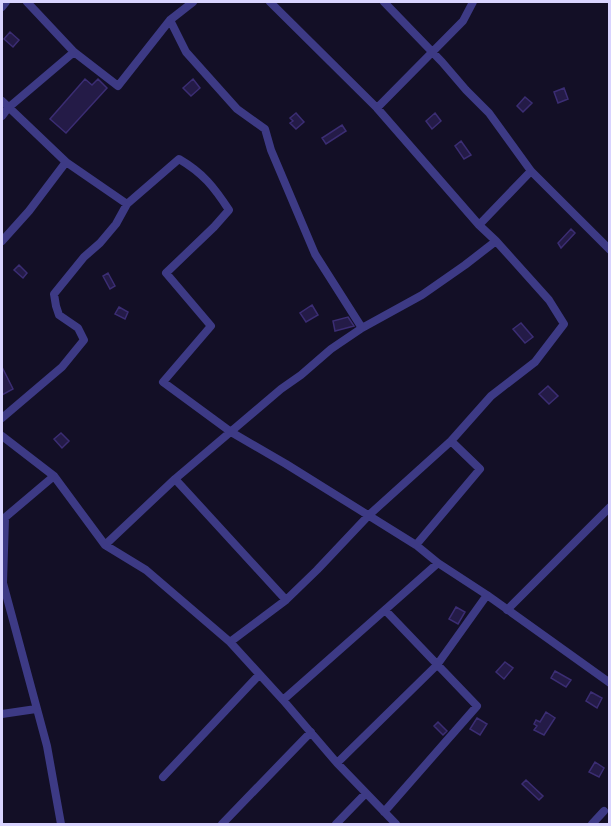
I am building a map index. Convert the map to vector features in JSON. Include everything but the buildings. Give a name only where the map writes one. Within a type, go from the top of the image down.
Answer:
[{"type":"street","points":[[2,7],[6,2]]},
{"type":"street","points":[[27,2],[74,52],[118,86],[170,20],[193,2]]},
{"type":"street","points":[[230,642],[286,600],[369,515],[451,441],[491,396],[535,362],[564,324],[549,300],[479,225],[377,108],[270,2]]},
{"type":"street","points":[[384,2],[489,113],[531,171],[609,250]]},
{"type":"street","points":[[377,108],[463,21],[473,2]]},
{"type":"street","points":[[170,20],[186,52],[237,109],[265,129],[271,150],[315,254],[362,328]]},
{"type":"street","points":[[2,116],[8,108],[74,52]]},
{"type":"street","points":[[2,101],[66,162],[127,204]]},
{"type":"street","points":[[2,418],[62,367],[84,340],[78,328],[59,315],[54,294],[78,264],[116,224],[127,204],[179,159],[192,166],[204,177],[229,210],[166,273],[211,326],[163,382],[231,432],[416,544],[438,563],[487,595],[609,683]]},
{"type":"street","points":[[2,241],[66,162]]},
{"type":"street","points":[[479,225],[531,171]]},
{"type":"street","points":[[105,545],[175,480],[331,349],[362,328],[422,295],[465,266],[496,241]]},
{"type":"street","points":[[2,436],[54,476],[105,545],[146,570],[230,642],[283,699],[337,763],[396,825]]},
{"type":"street","points":[[416,544],[480,469],[451,441]]},
{"type":"street","points":[[54,476],[3,520],[3,583],[49,754],[62,825]]},
{"type":"street","points":[[175,480],[286,600]]},
{"type":"street","points":[[507,610],[609,508]]},
{"type":"street","points":[[283,699],[438,563]]},
{"type":"street","points":[[337,763],[437,664],[487,595]]},
{"type":"street","points":[[384,812],[477,706],[385,610]]},
{"type":"street","points":[[163,777],[259,675]]},
{"type":"street","points":[[2,714],[36,709]]},
{"type":"street","points":[[222,825],[311,732]]},
{"type":"street","points":[[336,825],[366,793]]},
{"type":"street","points":[[592,825],[604,811]]}]
